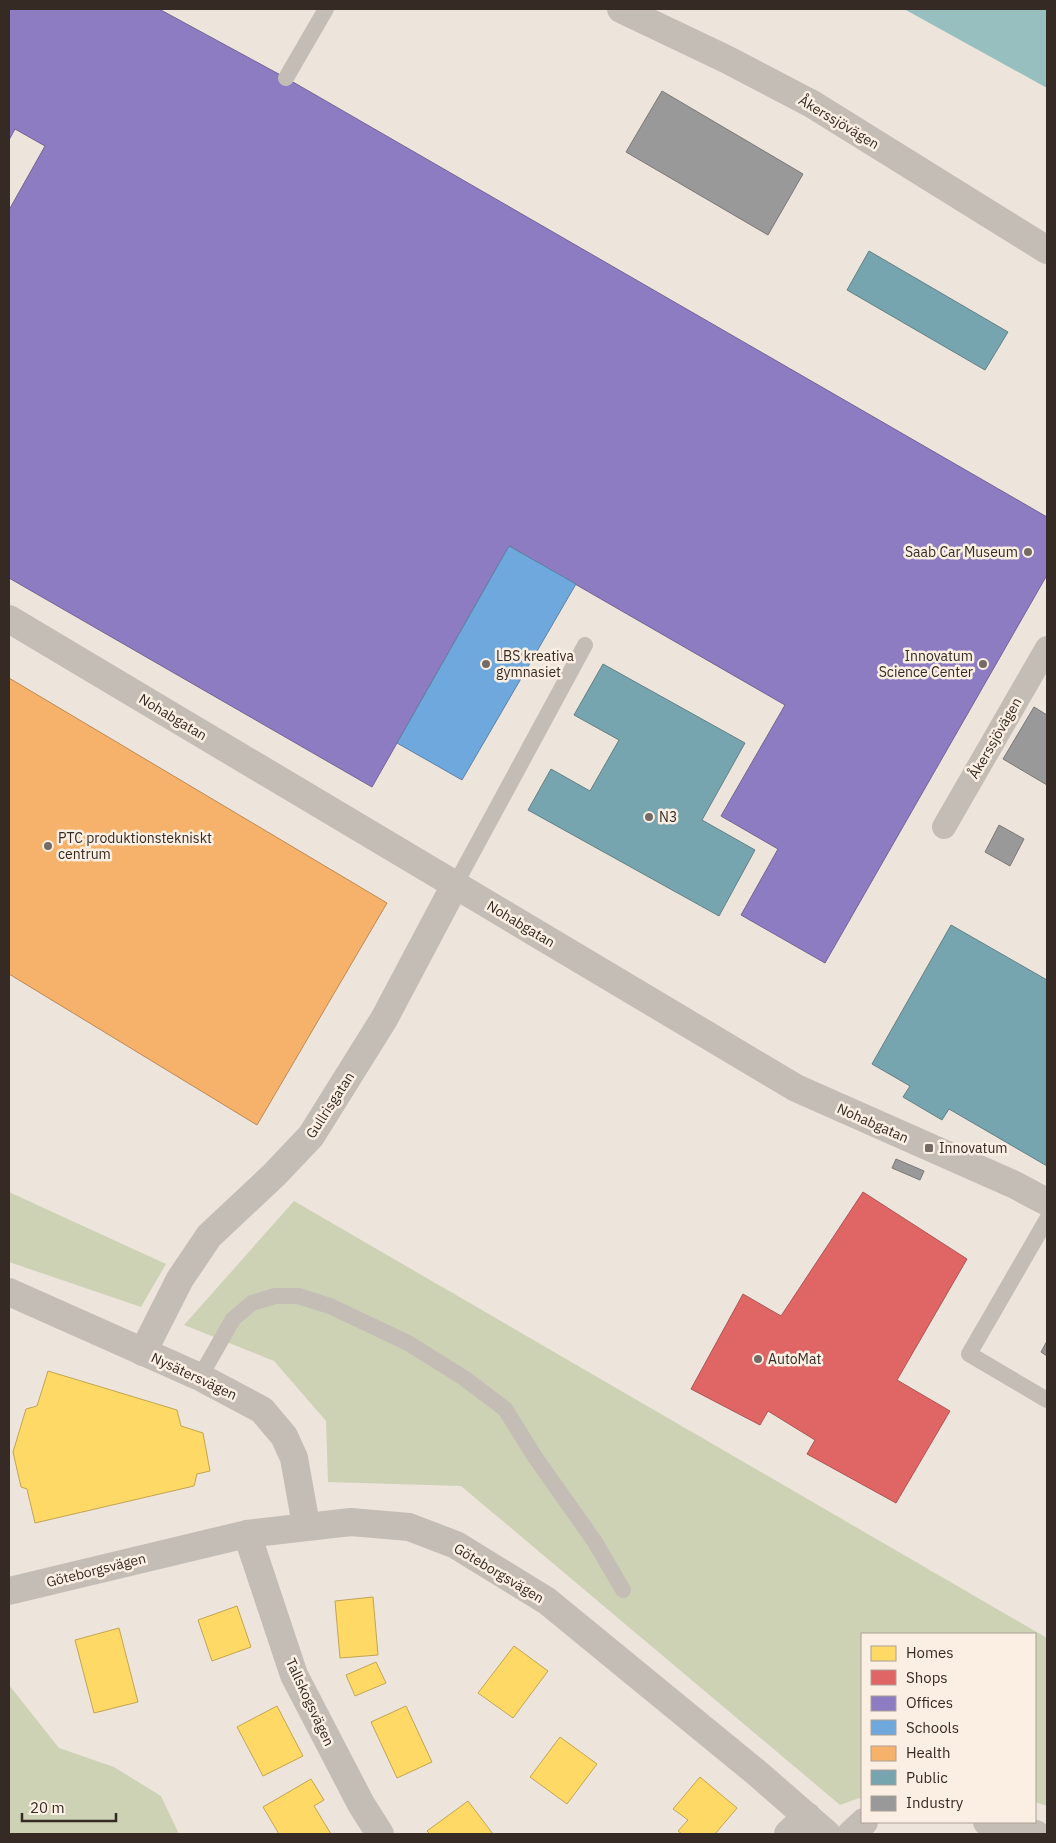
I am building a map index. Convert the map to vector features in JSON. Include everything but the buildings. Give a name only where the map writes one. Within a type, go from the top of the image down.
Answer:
[{"type":"street","name":"Åkerssjövägen","points":[[621,9],[726,59],[812,104],[1047,250]]},
{"type":"street","name":"Nohabgatan","points":[[9,618],[796,1088],[1014,1185],[1047,1202]]},
{"type":"street","name":"Åkerssjövägen","points":[[944,827],[1047,648]]},
{"type":"street","name":"Gullrisgatan","points":[[143,1352],[180,1279],[209,1236],[274,1175],[311,1136],[384,1019],[455,885]]},
{"type":"street","name":"Nysätersvägen","points":[[9,1292],[200,1377],[262,1410],[284,1436],[294,1458],[306,1525]]},
{"type":"street","name":"Göteborgsvägen","points":[[9,1591],[247,1534],[306,1525],[351,1522],[409,1527],[456,1545],[503,1572],[547,1601],[807,1828]]},
{"type":"street","name":"Tallskogsvägen","points":[[247,1534],[294,1675],[361,1804],[380,1834]]},
{"type":"street","points":[[851,1834],[863,1823]]},
{"type":"street","points":[[991,1823],[1036,1834]]},
{"type":"lane","points":[[286,78],[326,9]]},
{"type":"lane","points":[[455,885],[585,645]]},
{"type":"lane","points":[[1047,1219],[968,1354],[1047,1400]]},
{"type":"lane","points":[[200,1377],[233,1318],[252,1303],[275,1296],[298,1296],[330,1306],[408,1343],[464,1378],[505,1409],[535,1457],[595,1542],[623,1590]]},
{"type":"green space","points":[[9,1192],[166,1264],[141,1307],[9,1262]]},
{"type":"green space","points":[[294,1201],[1047,1638],[1047,1806],[1036,1802],[1036,1633],[861,1633],[861,1797],[840,1805],[461,1486],[328,1482],[326,1421],[274,1361],[184,1325]]},
{"type":"green space","points":[[9,1685],[59,1748],[114,1767],[161,1796],[179,1834],[9,1834]]},
{"type":"water","points":[[904,9],[1047,9],[1047,88]]},
{"type":"place","name":"Saab Car Museum","points":[[1028,552]]},
{"type":"place","name":"LBS kreativa gymnasiet","points":[[486,664]]},
{"type":"place","name":"Innovatum Science Center","points":[[983,664]]},
{"type":"place","name":"N3","points":[[649,817]]},
{"type":"place","name":"PTC produktionstekniskt centrum","points":[[48,846]]},
{"type":"place","name":"Innovatum","points":[[929,1148]]},
{"type":"place","name":"AutoMat","points":[[758,1359]]}]
